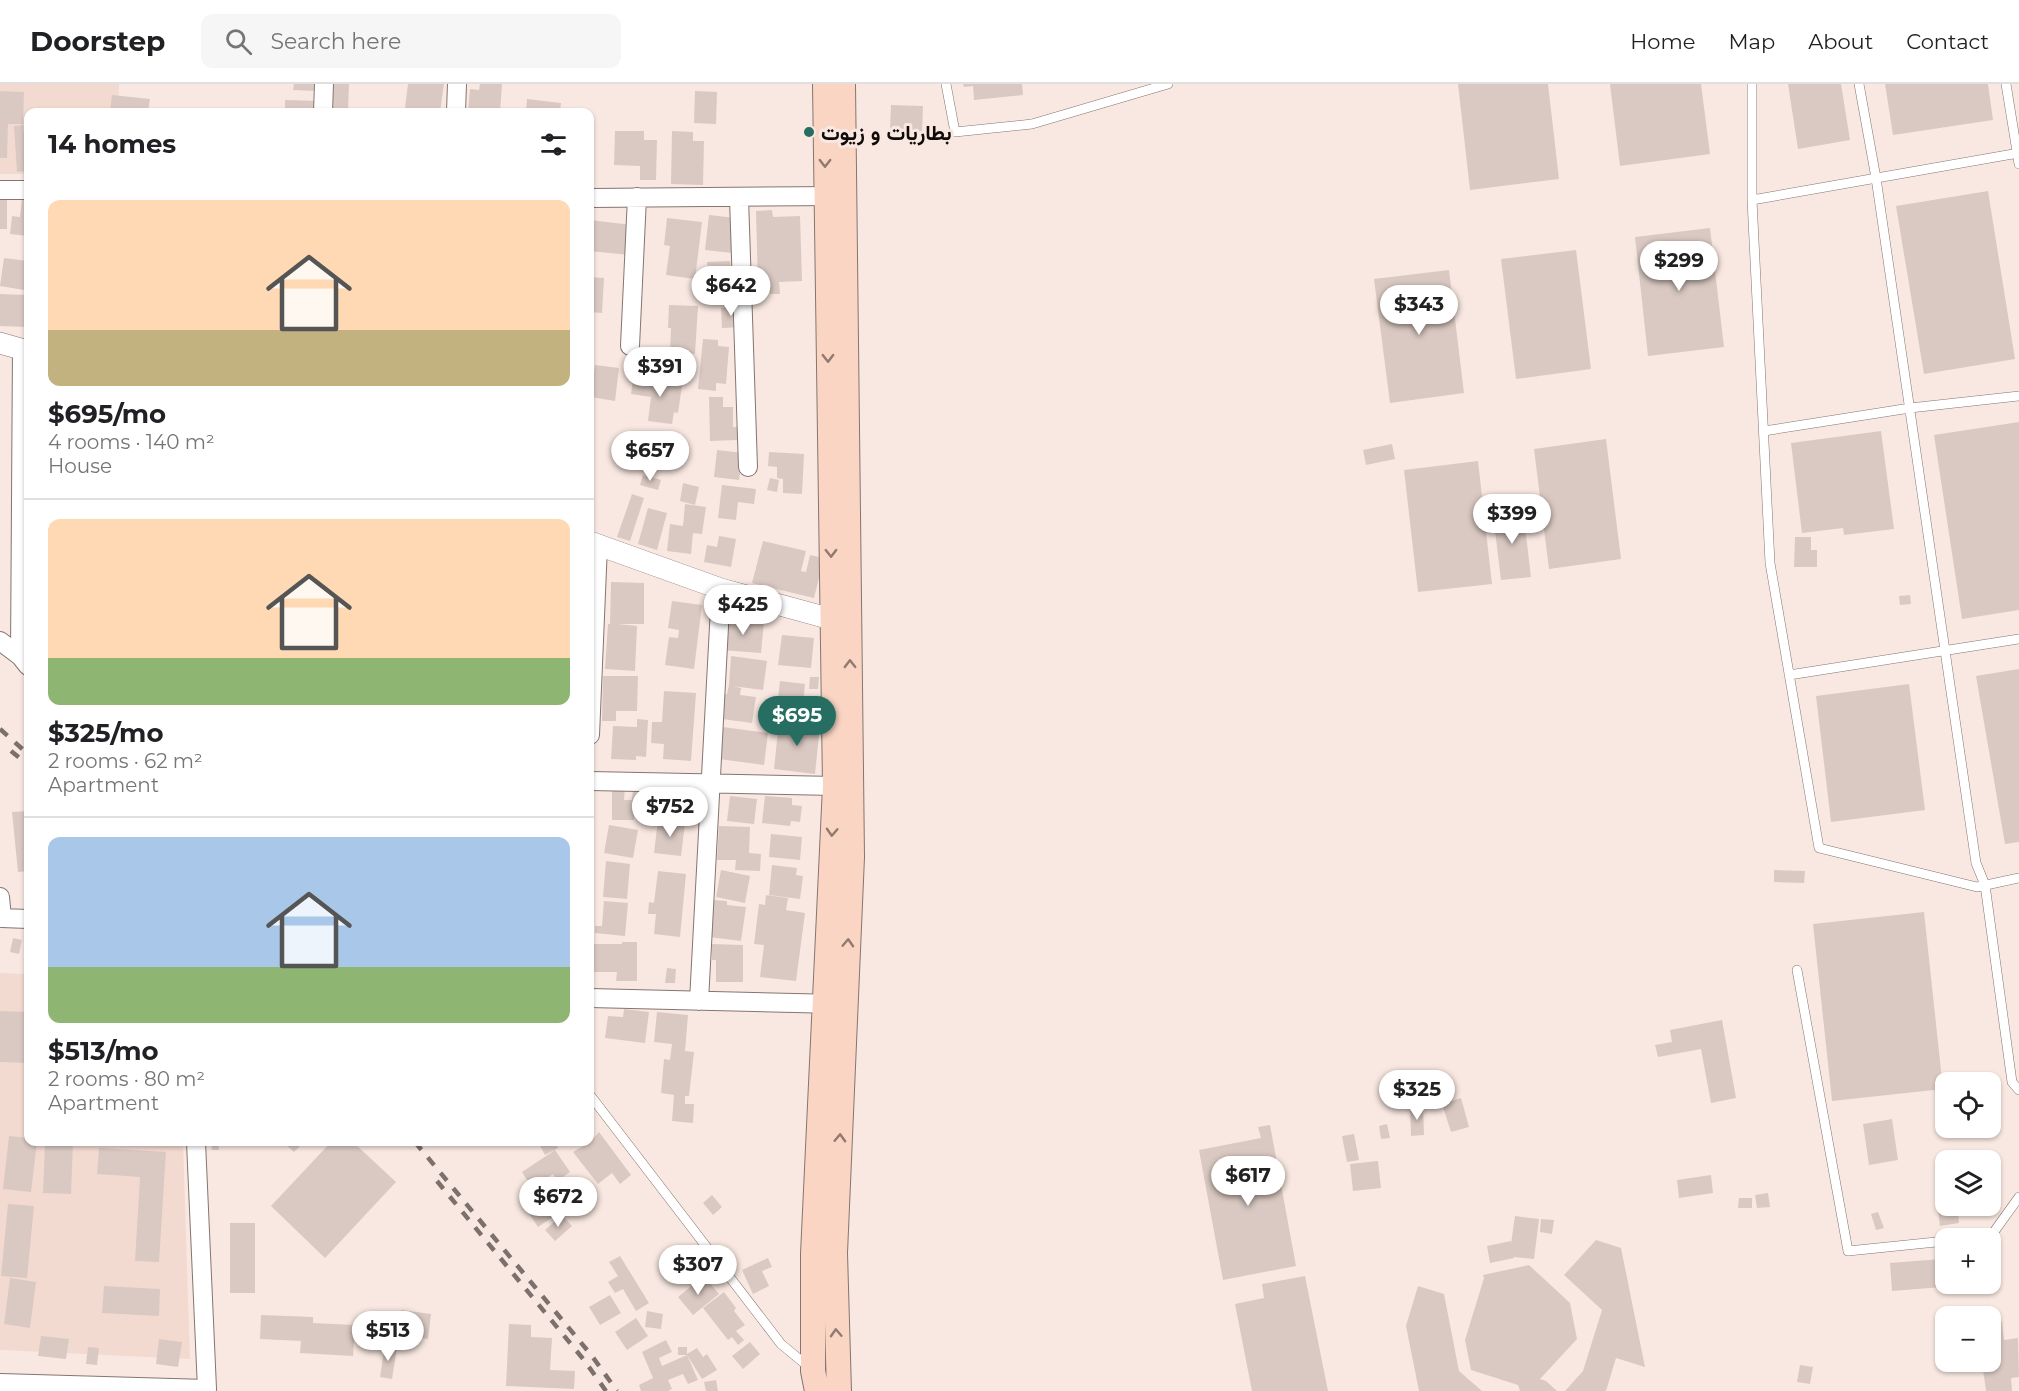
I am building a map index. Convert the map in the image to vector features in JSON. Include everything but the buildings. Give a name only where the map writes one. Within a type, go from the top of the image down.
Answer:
[{"type":"main road","points":[[815,1381],[813,1254],[835,1004],[852,857],[840,622],[835,196],[825,84]]},
{"type":"main road","points":[[835,196],[843,84]]},
{"type":"main road","points":[[838,1391],[835,1253],[835,786],[840,622]]},
{"type":"street","points":[[323,108],[324,84]]},
{"type":"street","points":[[456,108],[457,84]]},
{"type":"street","points":[[0,190],[24,190]]},
{"type":"street","points":[[630,346],[637,196]]},
{"type":"street","points":[[594,198],[835,196]]},
{"type":"street","points":[[739,198],[748,467]]},
{"type":"street","points":[[0,343],[24,350]]},
{"type":"street","points":[[594,543],[721,589],[840,622]]},
{"type":"street","points":[[699,1001],[721,589]]},
{"type":"street","points":[[0,641],[24,661]]},
{"type":"street","points":[[594,781],[835,786]]},
{"type":"street","points":[[0,897],[2,918],[24,919]]},
{"type":"street","points":[[594,998],[835,1004]]},
{"type":"street","points":[[9,1386],[207,1389],[196,1146]]},
{"type":"lane","points":[[946,84],[955,132],[1032,123],[1168,84]]},
{"type":"lane","points":[[1752,84],[1752,200],[1770,563],[1819,848],[1977,887],[2019,878]]},
{"type":"lane","points":[[1859,84],[1876,178],[1976,863],[1985,885],[2012,1082],[2019,1090]]},
{"type":"lane","points":[[2006,84],[2019,164]]},
{"type":"lane","points":[[1752,200],[2018,153]]},
{"type":"lane","points":[[1764,431],[1910,408],[2019,396]]},
{"type":"lane","points":[[1789,675],[2019,639]]},
{"type":"lane","points":[[1797,970],[1848,1251],[1935,1242]]},
{"type":"lane","points":[[594,1100],[781,1344],[815,1381]]},
{"type":"lane","points":[[1997,1228],[2019,1197]]},
{"type":"shaded area","points":[[0,84],[119,84],[118,108],[24,108],[24,174],[0,174]]},
{"type":"shaded area","points":[[0,973],[24,974],[24,1146],[183,1146],[190,1359],[0,1350]]},
{"type":"railway","points":[[0,729],[24,750]]},
{"type":"railway","points":[[11,751],[24,762]]},
{"type":"railway","points":[[418,1146],[592,1356],[617,1391]]},
{"type":"railway","points":[[437,1181],[584,1360],[606,1391]]},
{"type":"place","name":"بطاريات و زيوت","points":[[809,132]]}]
